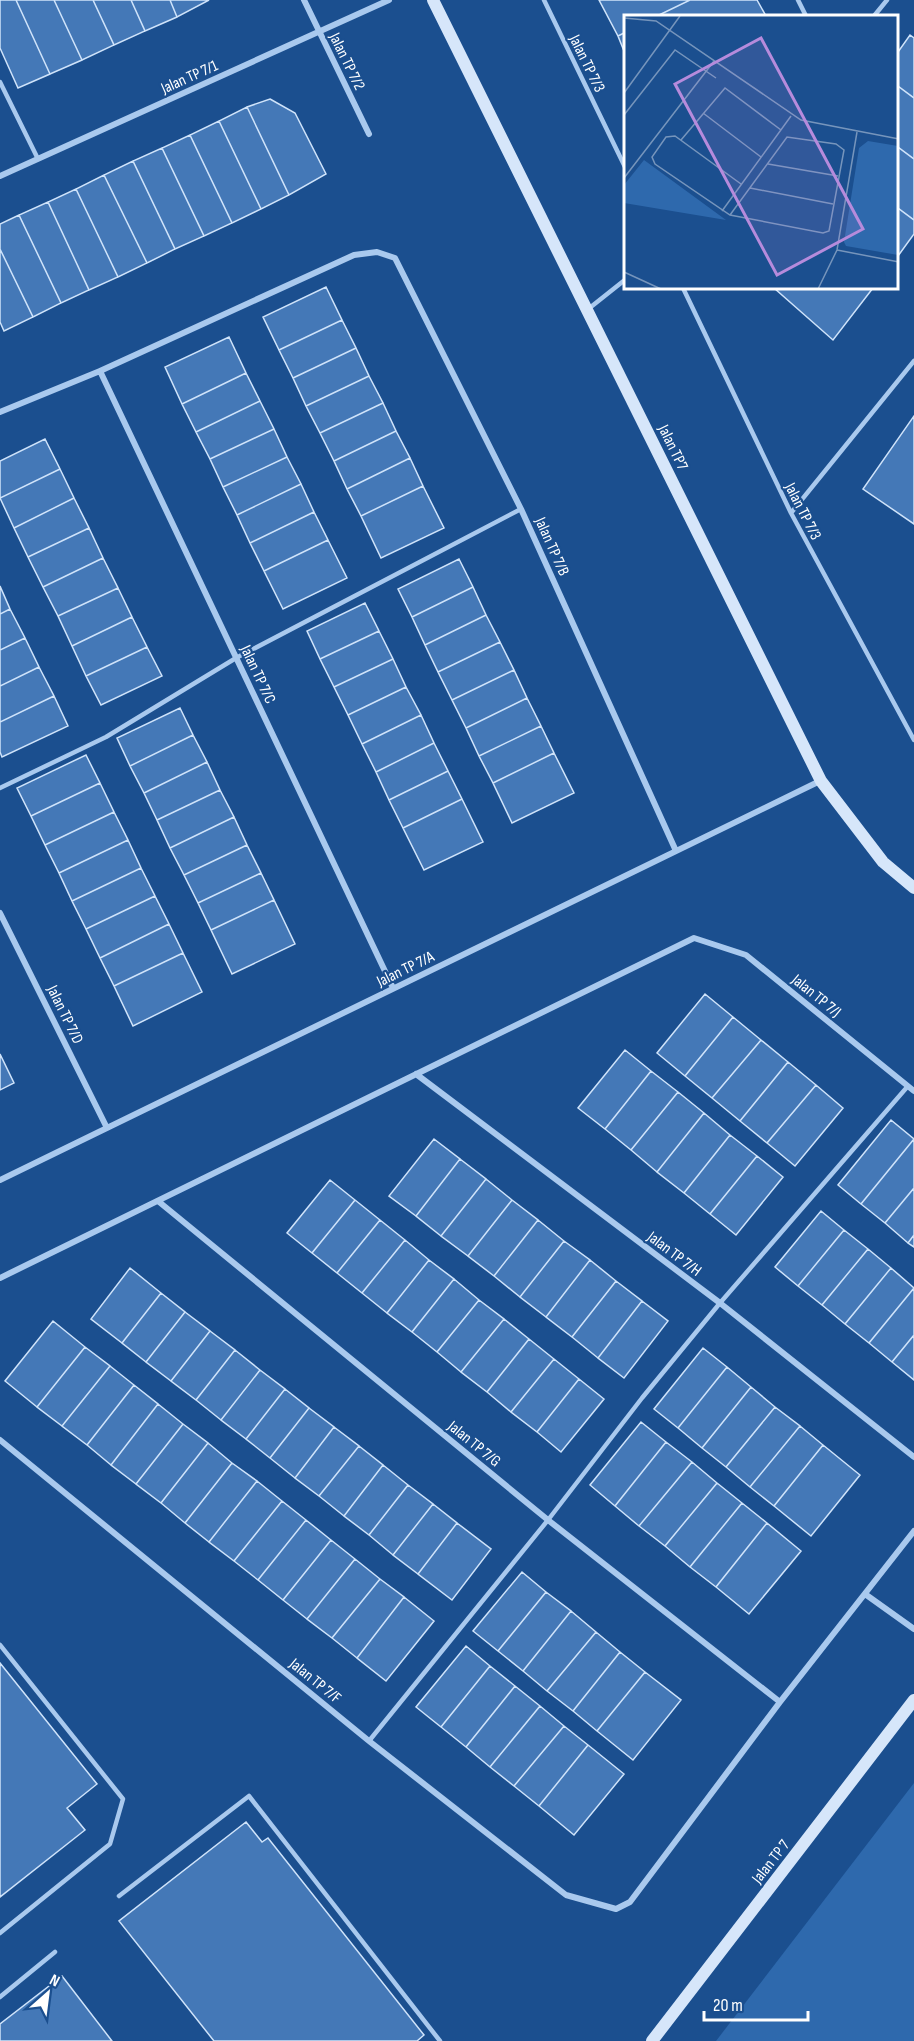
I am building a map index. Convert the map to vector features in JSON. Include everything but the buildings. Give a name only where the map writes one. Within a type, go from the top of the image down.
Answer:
[{"type":"street","name":"Jalan TP 7/2","points":[[304,0],[369,134]]},
{"type":"street","name":"Jalan TP 7/1","points":[[0,176],[389,0]]},
{"type":"street","name":"Jalan TP7","points":[[433,0],[821,781],[883,862],[914,888]]},
{"type":"street","name":"Jalan TP 7/B","points":[[100,370],[354,255],[377,252],[395,258],[522,508],[676,851]]},
{"type":"street","points":[[0,412],[100,370]]},
{"type":"street","name":"Jalan TP 7/C","points":[[100,370],[393,988]]},
{"type":"street","name":"Jalan TP 7/A","points":[[0,1180],[821,781]]},
{"type":"street","name":"Jalan TP 7/D","points":[[0,913],[107,1128]]},
{"type":"street","name":"Jalan TP 7/J","points":[[416,1074],[694,938],[746,955],[911,1088]]},
{"type":"street","points":[[0,1278],[416,1074]]},
{"type":"street","name":"Jalan TP 7/H","points":[[416,1074],[720,1303],[914,1457]]},
{"type":"street","name":"Jalan TP 7/G","points":[[158,1201],[548,1520],[780,1702]]},
{"type":"street","name":"Jalan TP 7/F","points":[[0,1440],[369,1741],[566,1895],[616,1909],[630,1902],[780,1702]]},
{"type":"street","points":[[780,1702],[914,1531]]},
{"type":"street","points":[[865,1594],[914,1629]]},
{"type":"street","name":"Jalan TP 7","points":[[652,2041],[914,1700]]},
{"type":"lane","name":"Jalan TP 7/3","points":[[544,0],[624,165]]},
{"type":"lane","points":[[798,0],[806,15]]},
{"type":"lane","points":[[875,15],[887,0]]},
{"type":"lane","points":[[0,82],[38,159]]},
{"type":"lane","points":[[587,309],[624,281]]},
{"type":"lane","name":"Jalan TP 7/3","points":[[684,290],[791,513],[914,740]]},
{"type":"lane","points":[[791,513],[914,361]]},
{"type":"lane","points":[[0,788],[106,737],[236,658],[522,508]]},
{"type":"lane","points":[[369,1741],[720,1303],[911,1088]]},
{"type":"lane","points":[[0,1645],[123,1799],[110,1844],[0,1933]]},
{"type":"lane","points":[[119,1896],[249,1796],[440,2041]]},
{"type":"lane","points":[[0,1997],[56,1952]]},
{"type":"shaded area","points":[[914,1783],[914,2041],[716,2041]]}]
